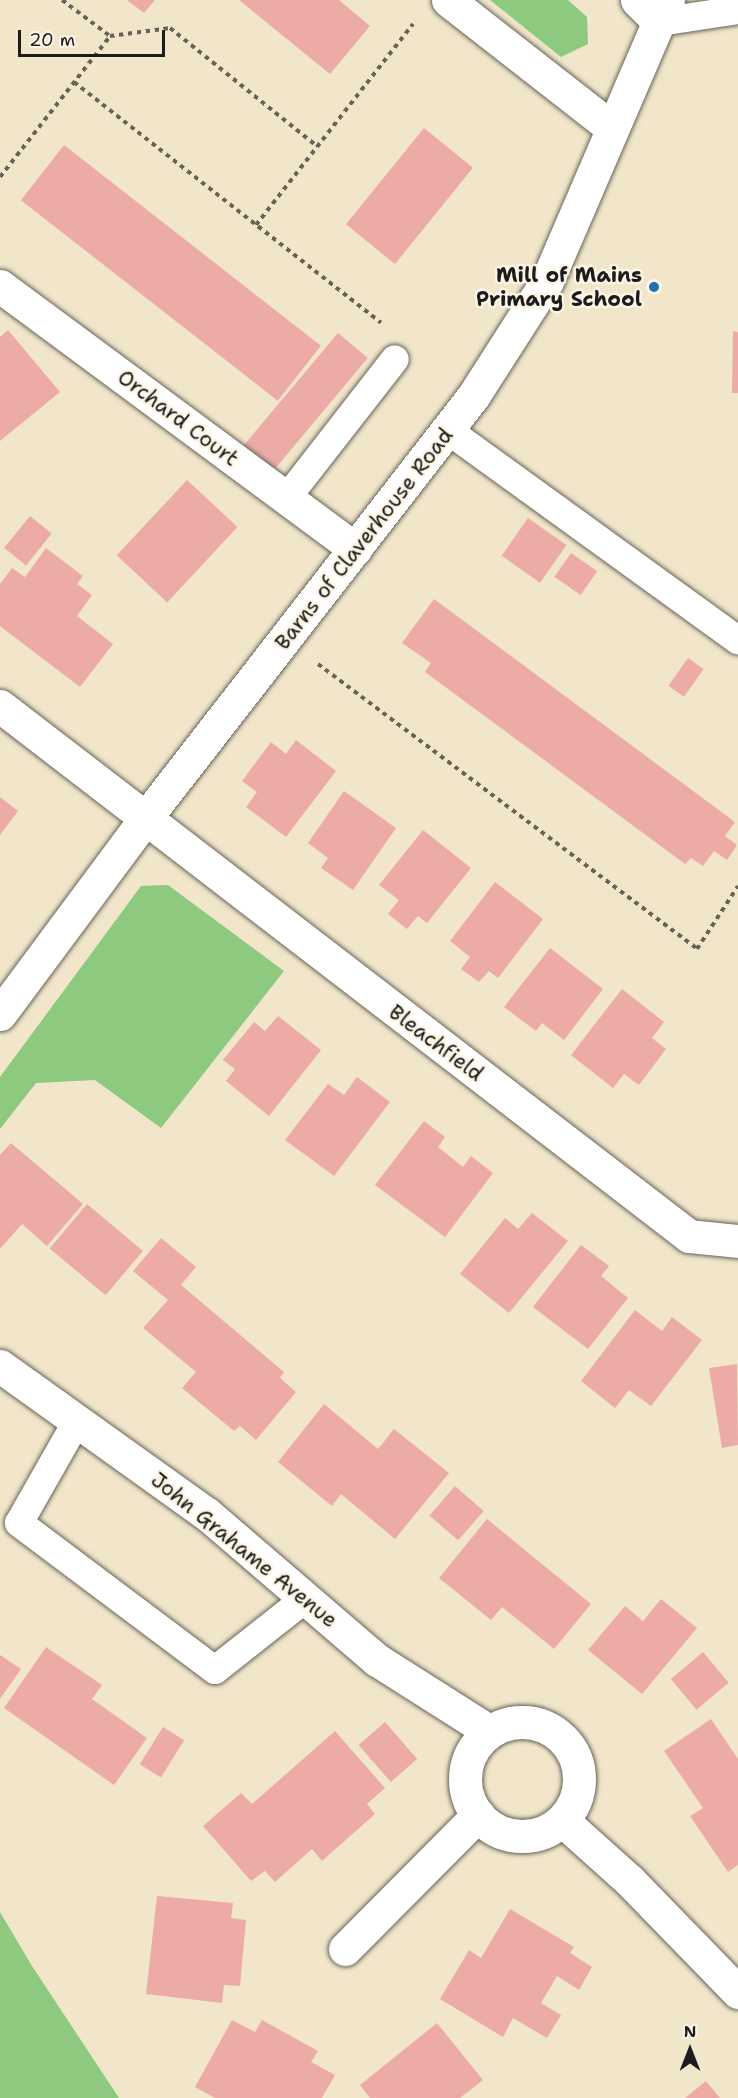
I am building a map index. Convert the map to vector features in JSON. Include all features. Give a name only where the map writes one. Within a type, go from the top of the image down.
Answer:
[{"type":"street","points":[[448,0],[612,128]]},
{"type":"street","name":"Barns of Claverhouse Road","points":[[0,1014],[144,820],[449,431],[547,281],[612,128],[655,8]]},
{"type":"street","name":"Orchard Court","points":[[0,286],[355,549]]},
{"type":"street","name":"Bleachfield","points":[[0,706],[144,820],[689,1236],[738,1241]]},
{"type":"street","name":"John Grahame Avenue","points":[[0,1366],[207,1514],[377,1660],[489,1731]]},
{"type":"street","points":[[525,1722],[543,1726],[560,1736],[572,1750],[579,1777],[573,1804],[562,1820],[546,1831],[509,1835],[492,1827],[478,1815],[468,1798],[465,1780],[471,1753],[489,1731],[506,1723],[525,1722]]},
{"type":"street","points":[[345,1949],[478,1815]]},
{"type":"street","points":[[562,1820],[630,1881],[738,1992]]},
{"type":"lane","points":[[655,8],[738,10]]},
{"type":"lane","points":[[286,499],[395,358]]},
{"type":"lane","points":[[449,431],[738,640]]},
{"type":"lane","points":[[77,1421],[19,1523],[215,1670],[305,1599]]},
{"type":"path","points":[[62,0],[110,36]]},
{"type":"path","points":[[256,225],[418,18]]},
{"type":"path","points":[[0,177],[110,36],[170,28],[317,146]]},
{"type":"path","points":[[74,81],[387,327]]},
{"type":"path","points":[[286,640],[697,949],[738,886]]},
{"type":"green space","points":[[490,0],[568,0],[587,17],[588,44],[561,57]]},
{"type":"green space","points":[[168,885],[284,971],[161,1128],[95,1080],[36,1083],[0,1129],[0,1077],[141,886]]},
{"type":"green space","points":[[0,1912],[32,1966],[119,2098],[0,2098]]},
{"type":"building","points":[[127,0],[155,0],[144,13]]},
{"type":"building","points":[[239,0],[339,0],[370,26],[330,74]]},
{"type":"building","points":[[424,128],[473,168],[395,264],[346,224]]},
{"type":"building","points":[[64,145],[321,346],[278,401],[21,200]]},
{"type":"building","points":[[8,330],[60,392],[0,441],[0,337]]},
{"type":"building","points":[[733,331],[738,332],[738,393],[732,393]]},
{"type":"building","points":[[338,333],[368,358],[271,473],[242,448]]},
{"type":"building","points":[[187,480],[237,527],[167,602],[117,555]]},
{"type":"building","points":[[30,516],[52,534],[26,565],[4,548]]},
{"type":"building","points":[[528,518],[567,545],[540,583],[502,556]]},
{"type":"building","points":[[46,548],[83,576],[77,584],[92,595],[77,616],[113,644],[80,687],[0,626],[0,584],[12,568],[25,577]]},
{"type":"building","points":[[571,553],[597,571],[581,595],[554,577]]},
{"type":"building","points":[[434,599],[735,822],[725,836],[737,845],[727,860],[714,851],[703,866],[691,858],[685,864],[425,672],[431,663],[402,643]]},
{"type":"building","points":[[688,658],[704,669],[684,697],[668,686]]},
{"type":"building","points":[[296,740],[336,771],[286,837],[246,807],[257,792],[242,781],[271,742],[286,754]]},
{"type":"building","points":[[344,791],[396,828],[353,890],[321,868],[328,858],[308,843]]},
{"type":"building","points":[[0,797],[18,811],[0,835]]},
{"type":"building","points":[[423,830],[471,868],[427,923],[418,916],[407,929],[388,914],[399,900],[379,885]]},
{"type":"building","points":[[495,882],[543,919],[498,978],[489,971],[479,982],[461,969],[470,957],[450,941]]},
{"type":"building","points":[[550,948],[603,989],[564,1040],[542,1023],[536,1031],[504,1007]]},
{"type":"building","points":[[622,989],[664,1022],[652,1038],[666,1049],[639,1085],[624,1074],[613,1088],[571,1055]]},
{"type":"building","points":[[278,1016],[321,1050],[269,1116],[226,1081],[235,1069],[223,1060],[254,1022],[265,1031]]},
{"type":"building","points":[[357,1077],[390,1102],[334,1176],[285,1140],[328,1084],[344,1095]]},
{"type":"building","points":[[424,1121],[445,1137],[438,1147],[463,1167],[471,1156],[493,1173],[445,1237],[375,1185]]},
{"type":"building","points":[[11,1143],[83,1204],[47,1246],[22,1224],[0,1249],[0,1155]]},
{"type":"building","points":[[87,1204],[143,1251],[106,1295],[50,1248]]},
{"type":"building","points":[[532,1213],[568,1241],[509,1313],[460,1274],[505,1218],[518,1229]]},
{"type":"building","points":[[161,1238],[196,1267],[181,1285],[284,1372],[280,1378],[296,1392],[256,1440],[240,1426],[234,1431],[182,1388],[196,1372],[143,1328],[168,1300],[133,1271]]},
{"type":"building","points":[[581,1245],[609,1266],[601,1276],[628,1298],[588,1349],[533,1307]]},
{"type":"building","points":[[635,1310],[662,1331],[672,1317],[702,1340],[651,1406],[629,1390],[615,1408],[581,1381]]},
{"type":"building","points":[[737,1364],[738,1445],[722,1448],[709,1368]]},
{"type":"building","points":[[324,1404],[378,1449],[394,1429],[449,1473],[395,1539],[341,1494],[332,1506],[278,1462]]},
{"type":"building","points":[[455,1486],[484,1511],[458,1540],[429,1515]]},
{"type":"building","points":[[487,1519],[591,1604],[554,1649],[502,1607],[491,1620],[439,1578]]},
{"type":"building","points":[[661,1599],[697,1628],[642,1694],[588,1650],[625,1606],[643,1621]]},
{"type":"building","points":[[46,1647],[102,1685],[92,1699],[147,1738],[114,1785],[4,1708]]},
{"type":"building","points":[[703,1652],[729,1683],[697,1710],[671,1679]]},
{"type":"building","points":[[0,1655],[21,1669],[0,1699]]},
{"type":"building","points":[[711,1719],[738,1759],[738,1865],[728,1872],[690,1816],[703,1808],[664,1751]]},
{"type":"building","points":[[385,1722],[417,1759],[391,1782],[359,1745]]},
{"type":"building","points":[[163,1727],[184,1740],[161,1778],[140,1764]]},
{"type":"building","points":[[335,1731],[385,1788],[367,1804],[375,1814],[322,1861],[312,1849],[275,1882],[265,1871],[251,1881],[203,1826],[241,1793],[252,1804]]},
{"type":"building","points":[[157,1896],[233,1903],[231,1918],[246,1920],[240,1986],[224,1985],[222,2003],[146,1994]]},
{"type":"building","points":[[510,1909],[574,1947],[570,1953],[592,1967],[579,1990],[557,1976],[541,2003],[561,2015],[547,2038],[513,2018],[503,2037],[440,1999],[469,1950],[481,1958]]},
{"type":"building","points":[[232,2020],[255,2032],[262,2020],[318,2051],[311,2062],[335,2075],[322,2098],[215,2098],[195,2087]]},
{"type":"building","points":[[437,2023],[483,2080],[460,2098],[370,2098],[360,2085]]},
{"type":"building","points":[[706,2081],[720,2098],[685,2098]]},
{"type":"place","name":"Mill of Mains Primary School","points":[[654,287]]}]
